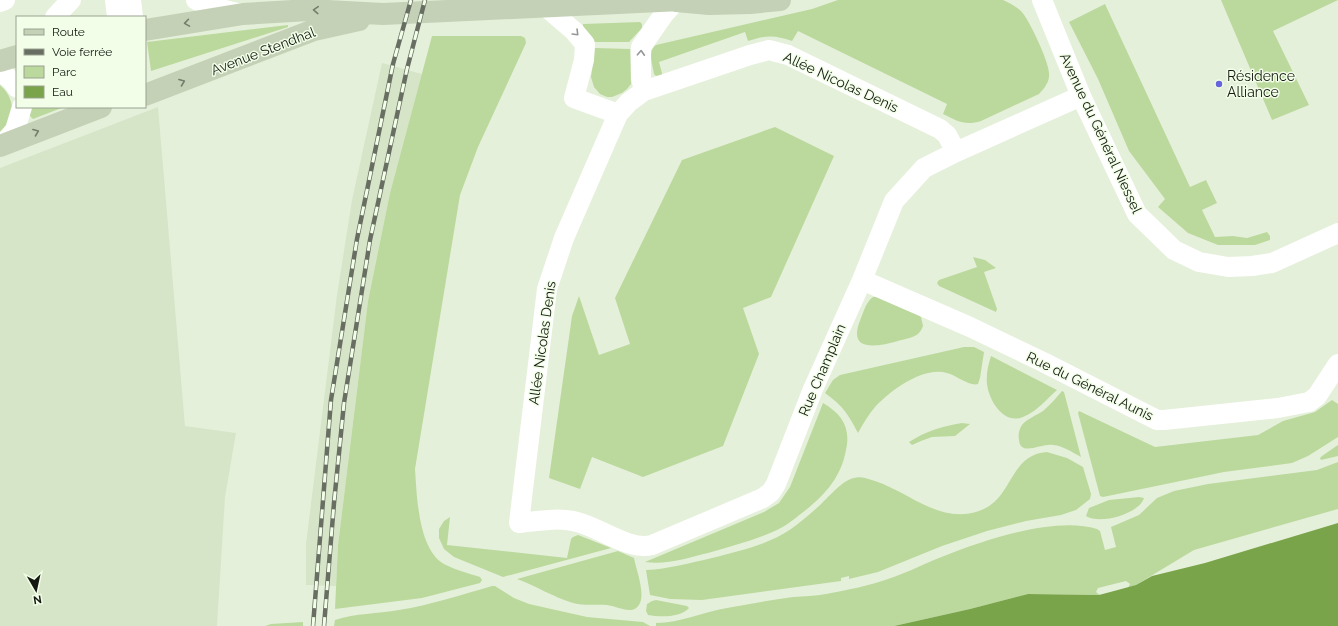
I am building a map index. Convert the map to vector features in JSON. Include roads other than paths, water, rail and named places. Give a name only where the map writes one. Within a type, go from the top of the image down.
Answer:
[{"type":"street","points":[[0,2],[5,0]]},
{"type":"street","points":[[56,16],[71,0]]},
{"type":"street","points":[[115,0],[117,16]]},
{"type":"street","points":[[131,0],[133,16]]},
{"type":"street","points":[[196,0],[209,6],[243,14]]},
{"type":"street","points":[[644,91],[641,78],[640,47],[660,20],[679,0]]},
{"type":"street","name":"Avenue Stendhal","points":[[146,30],[243,14],[309,10],[383,14],[679,0],[709,4],[750,3],[780,0]]},
{"type":"street","points":[[1027,0],[1044,5]]},
{"type":"street","name":"Avenue du Général Niessel","points":[[1044,5],[1081,96],[1137,214],[1174,250],[1199,262],[1228,267],[1252,266],[1272,263],[1338,233]]},
{"type":"street","points":[[546,7],[574,31],[585,44],[584,60],[574,98],[618,114]]},
{"type":"street","name":"Avenue Stendhal","points":[[146,95],[314,30],[383,14]]},
{"type":"street","name":"Allée Nicolas Denis","points":[[519,523],[547,289],[564,238],[618,114],[629,102],[644,91],[750,54],[769,50],[788,55],[940,128],[947,135],[956,152]]},
{"type":"street","points":[[8,59],[12,81],[16,87]]},
{"type":"street","name":"Rue Champlain","points":[[519,523],[550,519],[579,522],[633,545],[645,547],[763,498],[771,492],[776,484],[812,389],[862,280],[894,201],[924,168],[956,152],[1081,96]]},
{"type":"street","points":[[0,146],[15,130],[22,108]]},
{"type":"street","points":[[0,146],[98,108]]},
{"type":"street","name":"Rue du Général Aunis","points":[[862,280],[1043,362],[1157,420],[1278,408],[1309,402],[1317,396],[1338,364]]},
{"type":"water","points":[[1338,523],[1338,626],[894,626],[1028,594],[1099,595],[1136,585],[1152,576],[1205,563]]},
{"type":"railway","points":[[313,626],[331,400],[357,239],[393,64],[411,0]]},
{"type":"railway","points":[[324,626],[344,403],[370,240],[407,69],[425,0]]},
{"type":"place","name":"Résidence Alliance","points":[[1219,84]]}]
